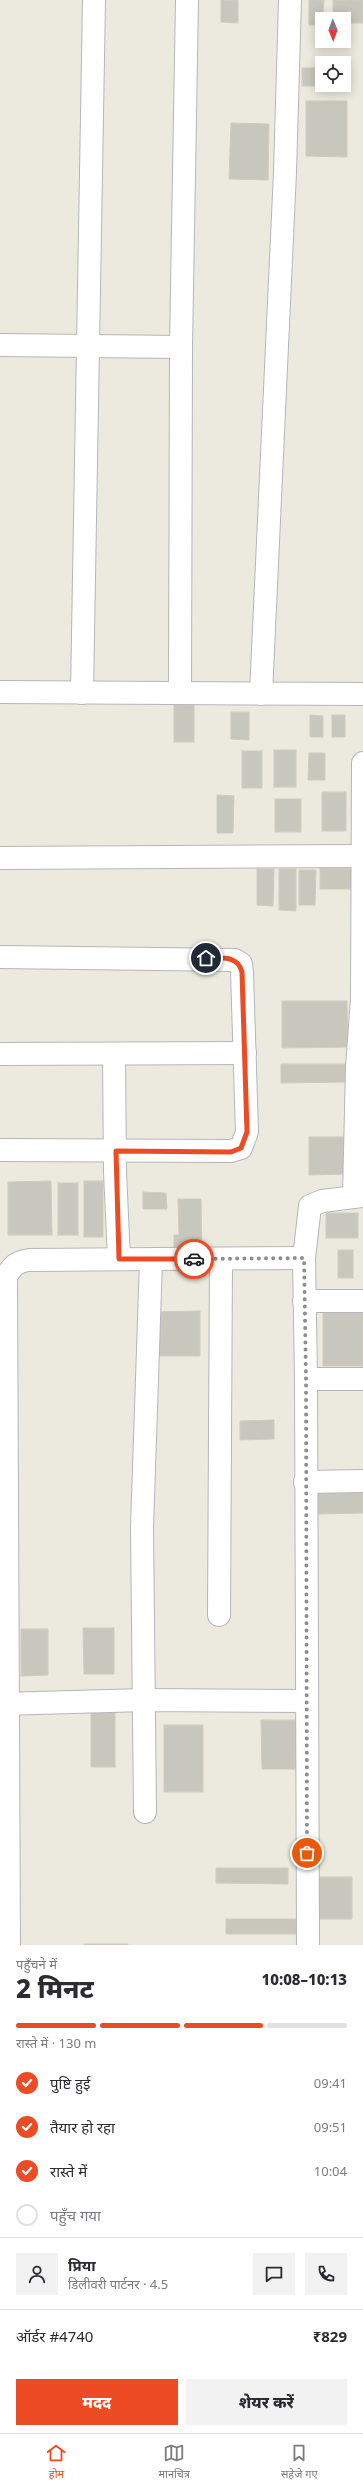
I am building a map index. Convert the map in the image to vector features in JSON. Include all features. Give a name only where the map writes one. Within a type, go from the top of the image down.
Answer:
[{"type":"street","points":[[82,693],[94,0]]},
{"type":"street","points":[[180,693],[181,347],[187,0]]},
{"type":"street","points":[[261,694],[285,172],[290,0]]},
{"type":"street","points":[[0,345],[181,347]]},
{"type":"street","points":[[0,692],[363,694]]},
{"type":"street","points":[[308,1945],[305,1482],[306,1379],[304,1258],[310,1206],[322,1201],[359,1196],[357,1067],[362,999],[361,856],[363,763]]},
{"type":"street","points":[[0,858],[361,856]]},
{"type":"street","points":[[0,957],[235,960],[240,964],[242,972],[247,1132],[241,1148],[231,1152],[0,1150]]},
{"type":"street","points":[[0,1054],[114,1055],[245,1053]]},
{"type":"street","points":[[114,1055],[119,1259]]},
{"type":"street","points":[[9,1945],[4,1704],[6,1277],[11,1266],[20,1261],[29,1260],[304,1258]]},
{"type":"street","points":[[219,1615],[221,1259]]},
{"type":"street","points":[[145,1812],[142,1528],[151,1260]]},
{"type":"street","points":[[304,1301],[363,1300]]},
{"type":"street","points":[[306,1379],[363,1379]]},
{"type":"street","points":[[305,1482],[363,1481]]},
{"type":"street","points":[[4,1704],[145,1700],[306,1700]]},
{"type":"building","points":[[221,0],[238,0],[238,23],[221,22]]},
{"type":"building","points":[[309,0],[324,0],[323,12],[315,12],[315,25],[309,25]]},
{"type":"building","points":[[333,0],[363,0],[363,23],[351,23],[351,12],[333,12]]},
{"type":"building","points":[[302,68],[315,68],[315,86],[302,86]]},
{"type":"building","points":[[306,101],[347,101],[347,157],[306,156]]},
{"type":"building","points":[[231,123],[269,124],[268,180],[229,179]]},
{"type":"building","points":[[174,704],[194,704],[194,742],[174,742]]},
{"type":"building","points":[[231,712],[249,712],[249,740],[231,739]]},
{"type":"building","points":[[310,715],[323,716],[323,737],[310,737]]},
{"type":"building","points":[[332,715],[345,715],[345,737],[332,737]]},
{"type":"building","points":[[274,750],[296,750],[296,787],[274,787]]},
{"type":"building","points":[[242,751],[262,751],[262,788],[242,788]]},
{"type":"building","points":[[309,753],[325,753],[325,780],[308,780]]},
{"type":"building","points":[[322,792],[346,792],[346,831],[322,831]]},
{"type":"building","points":[[217,795],[234,796],[233,833],[217,833]]},
{"type":"building","points":[[275,799],[301,799],[301,832],[275,832]]},
{"type":"building","points":[[320,868],[354,869],[353,889],[320,889]]},
{"type":"building","points":[[257,869],[274,869],[273,906],[257,905]]},
{"type":"building","points":[[279,869],[296,869],[296,911],[279,910]]},
{"type":"building","points":[[299,870],[316,870],[315,905],[299,905]]},
{"type":"building","points":[[282,1001],[347,1001],[348,1047],[282,1048]]},
{"type":"building","points":[[281,1064],[345,1064],[346,1082],[281,1083]]},
{"type":"building","points":[[309,1137],[345,1137],[345,1174],[309,1175]]},
{"type":"building","points":[[51,1181],[52,1235],[8,1235],[8,1182]]},
{"type":"building","points":[[84,1181],[103,1181],[103,1237],[84,1237]]},
{"type":"building","points":[[58,1183],[78,1183],[78,1235],[58,1235]]},
{"type":"building","points":[[143,1192],[166,1193],[167,1209],[143,1209]]},
{"type":"building","points":[[178,1199],[201,1199],[202,1257],[174,1254],[174,1235],[179,1235]]},
{"type":"building","points":[[326,1213],[358,1213],[358,1238],[326,1238]]},
{"type":"building","points":[[338,1250],[353,1250],[353,1278],[338,1278]]},
{"type":"building","points":[[323,1303],[363,1303],[363,1366],[323,1366]]},
{"type":"building","points":[[200,1311],[200,1356],[152,1356],[152,1312]]},
{"type":"building","points":[[274,1420],[274,1439],[240,1440],[240,1421]]},
{"type":"building","points":[[317,1486],[363,1486],[363,1513],[317,1514]]},
{"type":"building","points":[[83,1628],[114,1628],[114,1674],[84,1674]]},
{"type":"building","points":[[21,1629],[48,1629],[48,1675],[21,1676]]},
{"type":"building","points":[[91,1712],[115,1712],[115,1767],[91,1767]]},
{"type":"building","points":[[261,1720],[296,1720],[296,1769],[262,1769]]},
{"type":"building","points":[[164,1725],[203,1725],[203,1792],[164,1792]]},
{"type":"building","points":[[216,1868],[288,1868],[288,1884],[216,1883]]},
{"type":"building","points":[[317,1877],[352,1877],[352,1919],[318,1919]]},
{"type":"building","points":[[226,1919],[296,1919],[297,1934],[226,1934]]},
{"type":"building","points":[[128,1944],[128,1945],[84,1945]]},
{"type":"way so far","points":[[194,1259],[304,1258],[306,1379],[305,1482],[307,1853]]},
{"type":"route","points":[[194,1259],[119,1259],[115,1172],[116,1151],[231,1152],[241,1148],[245,1141],[247,1132],[242,972],[240,964],[235,960],[206,958]]}]
